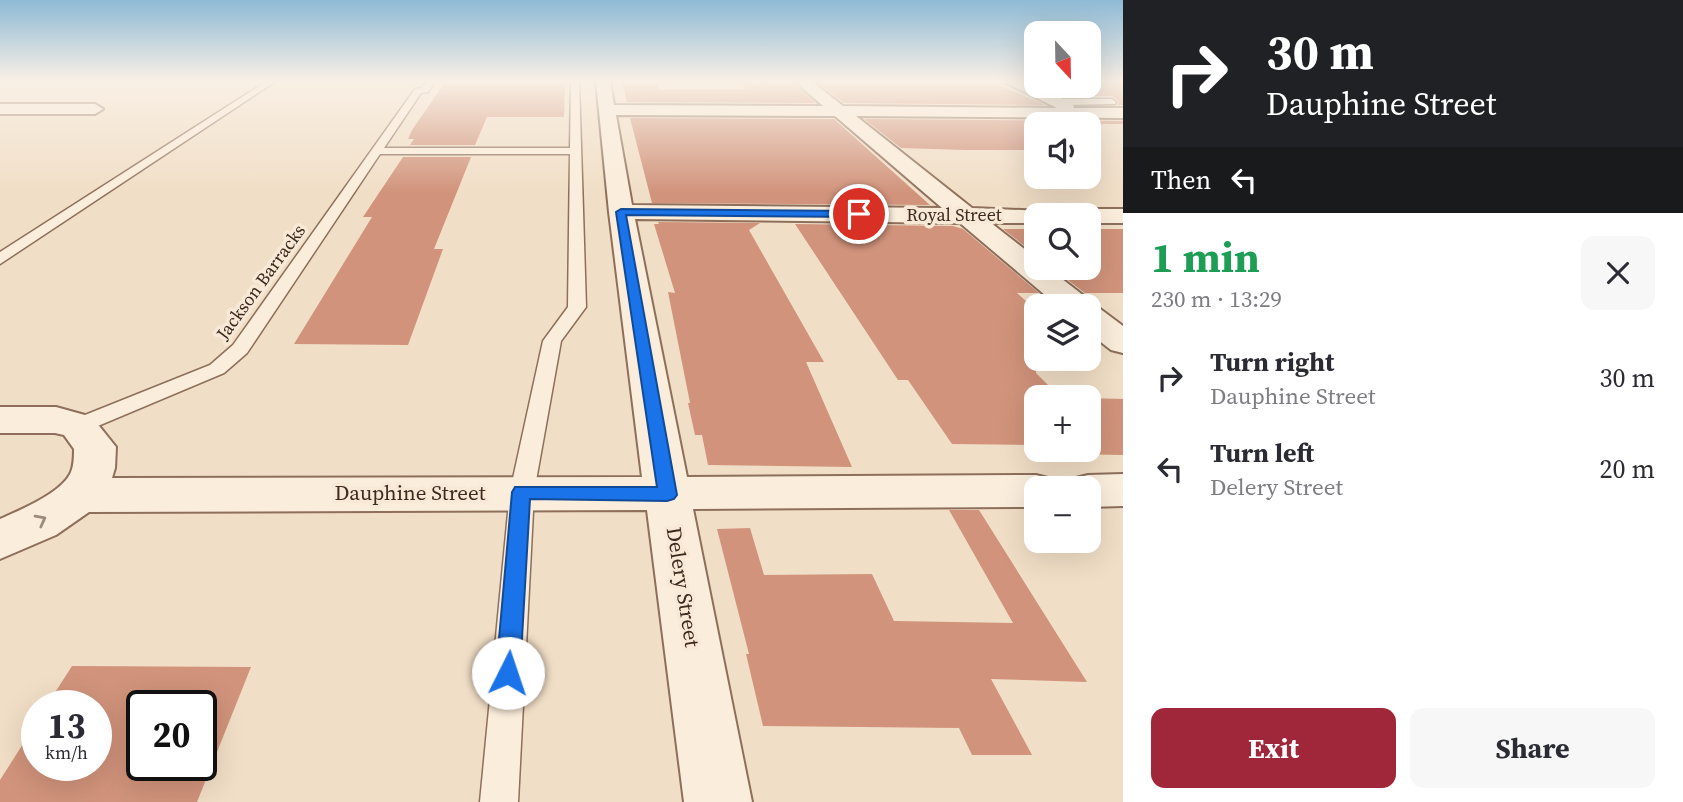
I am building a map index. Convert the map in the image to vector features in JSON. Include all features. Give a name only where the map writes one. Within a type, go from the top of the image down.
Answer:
[{"type":"street","name":"Delery Street","points":[[608,118],[621,212],[718,802]]},
{"type":"street","points":[[845,118],[1062,294]]},
{"type":"street","points":[[1101,121],[1123,131]]},
{"type":"street","name":"Royal Street","points":[[621,212],[1024,216]]},
{"type":"street","points":[[1101,216],[1123,216]]},
{"type":"street","points":[[1101,325],[1123,343]]},
{"type":"street","points":[[0,421],[56,419],[78,426],[96,446],[92,474],[78,495],[51,515],[0,540]]},
{"type":"street","points":[[1101,491],[1123,490]]},
{"type":"street","name":"Dauphine Street","points":[[78,495],[522,492],[667,495],[1024,491]]},
{"type":"lane","points":[[0,259],[215,118]]},
{"type":"lane","name":"Jackson Barracks","points":[[78,426],[217,369],[240,349],[401,118]]},
{"type":"lane","points":[[499,802],[522,492],[552,341],[577,307],[576,118]]},
{"type":"lane","points":[[377,151],[576,151]]},
{"type":"building","points":[[420,118],[486,118],[475,145],[410,145],[414,139],[408,139]]},
{"type":"building","points":[[630,118],[834,119],[930,205],[652,203]]},
{"type":"building","points":[[864,119],[1024,120],[1024,150],[901,148]]},
{"type":"building","points":[[1101,121],[1123,121],[1123,124],[1101,124]]},
{"type":"building","points":[[403,157],[471,157],[434,249],[443,249],[408,345],[294,344],[372,217],[363,217]]},
{"type":"building","points":[[658,222],[760,223],[749,230],[824,362],[806,362],[852,467],[708,465],[702,435],[695,435],[688,403],[668,292],[675,293],[654,224],[659,224]]},
{"type":"building","points":[[795,224],[953,226],[963,229],[1039,293],[1017,293],[1024,299],[1024,371],[1036,371],[1048,385],[1024,385],[1024,445],[952,444],[908,380],[898,380]]},
{"type":"building","points":[[1003,229],[1024,229],[1024,246]]},
{"type":"building","points":[[1101,229],[1123,229],[1123,293],[1085,293],[1068,280],[1101,280]]},
{"type":"building","points":[[1101,398],[1123,399],[1123,455],[1101,455]]},
{"type":"building","points":[[949,510],[979,510],[1087,682],[991,679],[1032,755],[972,755],[959,728],[763,726],[746,654],[749,654],[717,529],[750,528],[764,575],[872,574],[894,621],[1013,623]]},
{"type":"building","points":[[72,666],[251,667],[217,752],[217,690],[126,690],[126,781],[205,781],[197,802],[0,802],[0,780],[21,747],[21,781],[112,781],[112,690],[57,690]]},
{"type":"route","points":[[508,673],[522,492],[667,495],[621,212],[859,214]]}]
